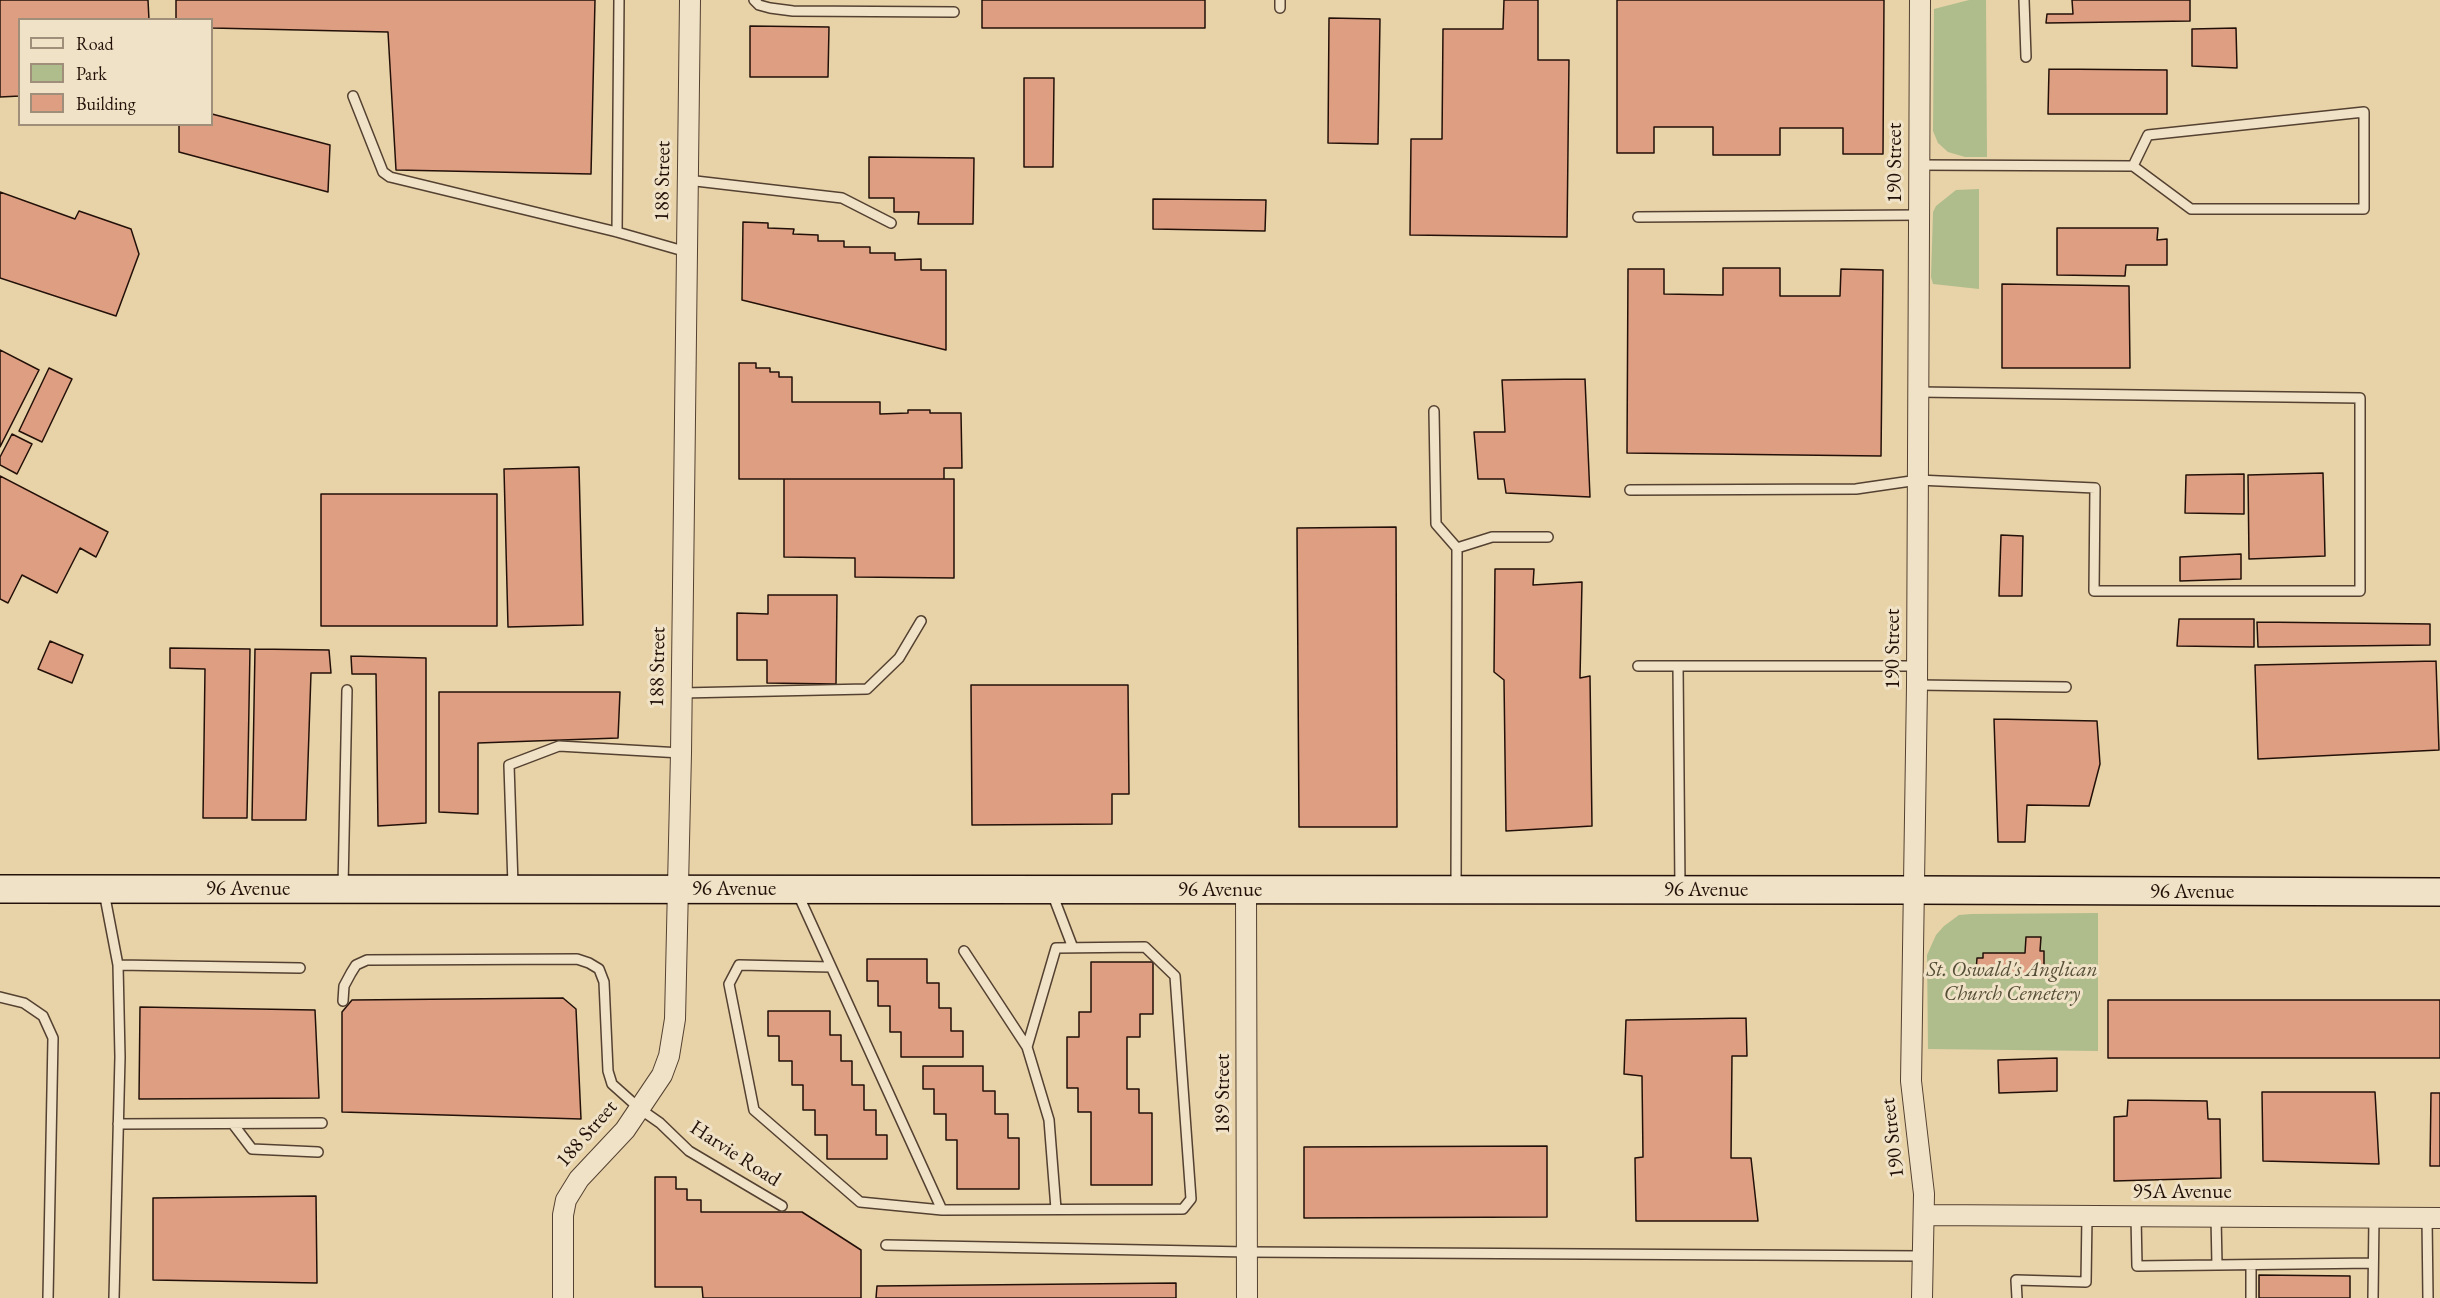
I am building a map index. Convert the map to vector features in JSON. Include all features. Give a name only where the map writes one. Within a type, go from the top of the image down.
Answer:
[{"type":"main road","name":"96 Avenue","points":[[0,889],[2440,892]]},
{"type":"street","name":"188 Street","points":[[563,1298],[563,1215],[566,1200],[579,1179],[625,1130],[665,1070],[672,1044],[676,1005],[690,0]]},
{"type":"street","name":"190 Street","points":[[1920,0],[1917,675],[1911,1081],[1922,1172],[1924,1215],[1922,1298]]},
{"type":"street","name":"189 Street","points":[[1246,890],[1247,1298]]},
{"type":"street","name":"95A Avenue","points":[[1924,1215],[2434,1218]]},
{"type":"lane","points":[[617,232],[618,0]]},
{"type":"lane","points":[[754,0],[759,5],[793,11],[954,12]]},
{"type":"lane","points":[[920,12],[921,0]]},
{"type":"lane","points":[[2024,0],[2026,57]]},
{"type":"lane","points":[[353,96],[383,172],[390,177],[617,232],[687,252]]},
{"type":"lane","points":[[1919,165],[2133,166],[2191,209],[2364,209],[2364,112],[2148,135],[2133,166]]},
{"type":"lane","points":[[687,180],[842,198],[891,222]]},
{"type":"lane","points":[[1638,217],[1919,215]]},
{"type":"lane","points":[[1630,490],[1856,489],[1918,480],[2095,488],[2094,591],[2360,591],[2360,398],[1918,392]]},
{"type":"lane","points":[[1434,411],[1436,524],[1457,548],[1456,891]]},
{"type":"lane","points":[[1457,548],[1492,537],[1548,537]]},
{"type":"lane","points":[[682,693],[867,689],[898,658],[921,621]]},
{"type":"lane","points":[[1638,666],[1917,675],[2066,687]]},
{"type":"lane","points":[[1678,666],[1680,891]]},
{"type":"lane","points":[[343,889],[347,690]]},
{"type":"lane","points":[[513,891],[509,765],[559,746],[681,753]]},
{"type":"lane","points":[[104,890],[118,965],[120,1057],[114,1298]]},
{"type":"lane","points":[[796,890],[942,1210]]},
{"type":"lane","points":[[1052,891],[1073,948]]},
{"type":"lane","points":[[831,967],[739,965],[729,984],[753,1110],[860,1202],[942,1210],[1183,1209],[1191,1199],[1175,976],[1145,947],[1056,948],[1027,1047]]},
{"type":"lane","points":[[964,951],[1027,1047],[1049,1120],[1056,1209]]},
{"type":"lane","name":"Harvie Road","points":[[344,1001],[344,986],[351,973],[356,965],[367,960],[577,959],[598,969],[604,982],[608,1071],[612,1084],[660,1123],[689,1151],[782,1206]]},
{"type":"lane","points":[[118,965],[300,968]]},
{"type":"lane","points":[[0,997],[24,1003],[44,1016],[53,1038],[48,1298]]},
{"type":"lane","points":[[118,1124],[322,1123]]},
{"type":"lane","points":[[233,1124],[252,1149],[318,1152]]},
{"type":"lane","points":[[2017,1298],[2016,1280],[2086,1282],[2087,1216]]},
{"type":"lane","points":[[2136,1216],[2137,1266],[2373,1263]]},
{"type":"lane","points":[[2216,1217],[2217,1265]]},
{"type":"lane","points":[[2373,1298],[2374,1217]]},
{"type":"lane","points":[[2428,1298],[2434,1218]]},
{"type":"lane","points":[[886,1245],[1247,1252],[1922,1256]]},
{"type":"lane","points":[[2251,1264],[2251,1298]]},
{"type":"green space","points":[[1969,0],[1986,0],[1987,157],[1965,157],[1948,152],[1938,143],[1933,131],[1934,9]]},
{"type":"green space","points":[[1979,189],[1979,289],[1933,284],[1931,277],[1933,212],[1936,206],[1956,190]]},
{"type":"green space","name":"St. Oswald's Anglican Church Cemetery","points":[[2098,913],[2098,1051],[1928,1049],[1927,955],[1936,935],[1944,926],[1959,915]]},
{"type":"building","points":[[0,0],[148,0],[149,18],[18,18],[18,96],[0,97]]},
{"type":"building","points":[[176,0],[595,0],[591,174],[396,170],[388,32],[213,28],[213,18],[176,18]]},
{"type":"building","points":[[982,0],[1205,0],[1205,28],[982,28]]},
{"type":"building","points":[[1504,0],[1538,0],[1538,60],[1569,60],[1567,237],[1410,235],[1411,139],[1442,139],[1443,29],[1503,29]]},
{"type":"building","points":[[1617,0],[1884,0],[1883,154],[1843,154],[1843,128],[1780,128],[1780,155],[1713,155],[1713,127],[1654,127],[1654,153],[1617,153]]},
{"type":"building","points":[[2072,0],[2190,0],[2190,21],[2046,23],[2047,14],[2073,14]]},
{"type":"building","points":[[1329,18],[1380,19],[1378,144],[1328,143]]},
{"type":"building","points":[[750,26],[829,27],[828,77],[750,77]]},
{"type":"building","points":[[2236,28],[2237,68],[2192,66],[2192,29]]},
{"type":"building","points":[[2049,69],[2167,70],[2167,114],[2048,114]]},
{"type":"building","points":[[1024,78],[1054,78],[1053,167],[1024,167]]},
{"type":"building","points":[[213,114],[330,145],[328,192],[179,152],[179,126],[213,126]]},
{"type":"building","points":[[869,157],[974,158],[973,224],[918,224],[919,212],[894,212],[894,198],[869,198]]},
{"type":"building","points":[[0,192],[75,219],[79,211],[131,229],[139,254],[116,316],[0,278]]},
{"type":"building","points":[[1153,199],[1266,200],[1265,231],[1153,229]]},
{"type":"building","points":[[743,222],[768,223],[768,228],[794,229],[793,234],[818,235],[818,241],[844,241],[844,247],[870,247],[870,253],[895,253],[895,260],[921,259],[921,270],[946,270],[946,350],[742,300]]},
{"type":"building","points":[[2057,228],[2158,228],[2157,240],[2167,239],[2167,265],[2126,265],[2125,276],[2057,275]]},
{"type":"building","points":[[1723,268],[1780,268],[1780,296],[1840,296],[1841,269],[1883,270],[1881,456],[1627,453],[1628,269],[1664,269],[1664,294],[1723,295]]},
{"type":"building","points":[[2002,284],[2129,286],[2130,368],[2002,368]]},
{"type":"building","points":[[0,350],[39,370],[0,447]]},
{"type":"building","points":[[739,363],[756,363],[756,368],[770,368],[770,372],[779,372],[779,377],[792,377],[792,402],[880,402],[880,414],[908,413],[908,410],[961,413],[962,468],[944,468],[944,479],[739,479]]},
{"type":"building","points":[[49,368],[72,379],[42,442],[19,431]]},
{"type":"building","points":[[1585,379],[1590,497],[1506,493],[1504,479],[1478,479],[1474,432],[1505,432],[1502,380]]},
{"type":"building","points":[[12,434],[32,444],[17,474],[0,465],[0,457]]},
{"type":"building","points":[[579,467],[583,625],[508,627],[504,469]]},
{"type":"building","points":[[2323,473],[2325,556],[2249,559],[2248,475]]},
{"type":"building","points":[[2244,474],[2244,514],[2185,513],[2186,475]]},
{"type":"building","points":[[0,476],[108,532],[96,557],[80,548],[57,593],[22,575],[8,603],[0,599]]},
{"type":"building","points":[[784,479],[954,479],[954,578],[855,577],[855,558],[784,557]]},
{"type":"building","points":[[321,494],[497,494],[497,626],[321,626]]},
{"type":"building","points":[[1396,527],[1397,827],[1299,827],[1297,528]]},
{"type":"building","points":[[2001,535],[2023,536],[2022,596],[1999,596]]},
{"type":"building","points":[[2241,554],[2241,579],[2180,581],[2180,557]]},
{"type":"building","points":[[1495,569],[1534,569],[1533,585],[1582,582],[1580,678],[1590,676],[1592,826],[1506,831],[1504,680],[1494,672]]},
{"type":"building","points":[[768,595],[837,595],[836,684],[767,683],[767,660],[737,660],[737,613],[768,614]]},
{"type":"building","points":[[2179,619],[2254,619],[2254,647],[2177,646]]},
{"type":"building","points":[[2257,622],[2430,624],[2430,645],[2258,647]]},
{"type":"building","points":[[50,641],[83,655],[72,683],[38,669]]},
{"type":"building","points":[[170,648],[250,649],[247,818],[203,818],[205,669],[170,668]]},
{"type":"building","points":[[255,649],[329,650],[331,673],[311,673],[306,820],[252,820]]},
{"type":"building","points":[[351,656],[426,658],[426,823],[378,826],[376,674],[352,674]]},
{"type":"building","points":[[2436,661],[2439,750],[2258,759],[2255,665]]},
{"type":"building","points":[[971,685],[1128,685],[1129,794],[1112,794],[1112,824],[972,825]]},
{"type":"building","points":[[439,692],[620,692],[618,738],[478,743],[478,814],[439,812]]},
{"type":"building","points":[[1994,719],[2097,721],[2100,764],[2089,806],[2027,805],[2025,842],[1998,842]]},
{"type":"building","points":[[2026,937],[2041,937],[2040,951],[2044,951],[2044,977],[1981,976],[1981,971],[1976,971],[1977,958],[1983,958],[1983,953],[2025,953]]},
{"type":"building","points":[[867,959],[927,959],[927,983],[939,983],[939,1008],[951,1008],[951,1031],[963,1031],[963,1057],[901,1057],[901,1032],[890,1032],[890,1006],[878,1006],[878,981],[867,981]]},
{"type":"building","points":[[1091,962],[1153,962],[1153,1014],[1140,1014],[1140,1037],[1127,1037],[1127,1089],[1139,1089],[1139,1113],[1152,1113],[1152,1185],[1091,1185],[1091,1112],[1078,1112],[1078,1088],[1067,1088],[1067,1037],[1079,1037],[1079,1012],[1091,1012]]},
{"type":"building","points":[[563,998],[576,1009],[581,1119],[342,1112],[342,1012],[352,1000]]},
{"type":"building","points":[[2108,1000],[2440,1000],[2440,1058],[2108,1058]]},
{"type":"building","points":[[140,1007],[315,1010],[319,1098],[139,1099]]},
{"type":"building","points":[[768,1011],[830,1011],[830,1035],[841,1035],[841,1061],[852,1061],[852,1085],[864,1085],[864,1110],[876,1110],[876,1135],[887,1135],[887,1159],[827,1159],[827,1135],[815,1135],[815,1110],[803,1110],[803,1085],[792,1085],[792,1061],[779,1061],[779,1036],[768,1036]]},
{"type":"building","points":[[1746,1018],[1747,1056],[1732,1056],[1731,1158],[1751,1158],[1758,1221],[1636,1221],[1635,1158],[1643,1157],[1642,1076],[1624,1074],[1626,1020]]},
{"type":"building","points":[[2057,1058],[2057,1091],[1999,1093],[1998,1060]]},
{"type":"building","points":[[923,1066],[983,1066],[983,1091],[995,1091],[995,1114],[1008,1114],[1008,1138],[1019,1138],[1019,1189],[957,1189],[957,1140],[946,1140],[946,1114],[934,1114],[934,1089],[923,1089]]},
{"type":"building","points":[[2262,1092],[2375,1092],[2379,1164],[2263,1161]]},
{"type":"building","points":[[2431,1093],[2440,1093],[2440,1166],[2430,1166]]},
{"type":"building","points":[[2128,1100],[2207,1101],[2208,1119],[2220,1119],[2221,1178],[2114,1181],[2114,1117],[2127,1116]]},
{"type":"building","points":[[1547,1146],[1547,1217],[1304,1218],[1304,1147]]},
{"type":"building","points":[[655,1177],[676,1177],[676,1189],[687,1189],[687,1200],[701,1200],[701,1212],[802,1212],[861,1250],[861,1298],[703,1298],[702,1287],[655,1287]]},
{"type":"building","points":[[316,1196],[317,1283],[153,1280],[153,1198]]},
{"type":"building","points":[[2259,1275],[2350,1276],[2350,1298],[2259,1298]]},
{"type":"building","points":[[1176,1283],[1176,1298],[876,1298],[877,1286]]}]
